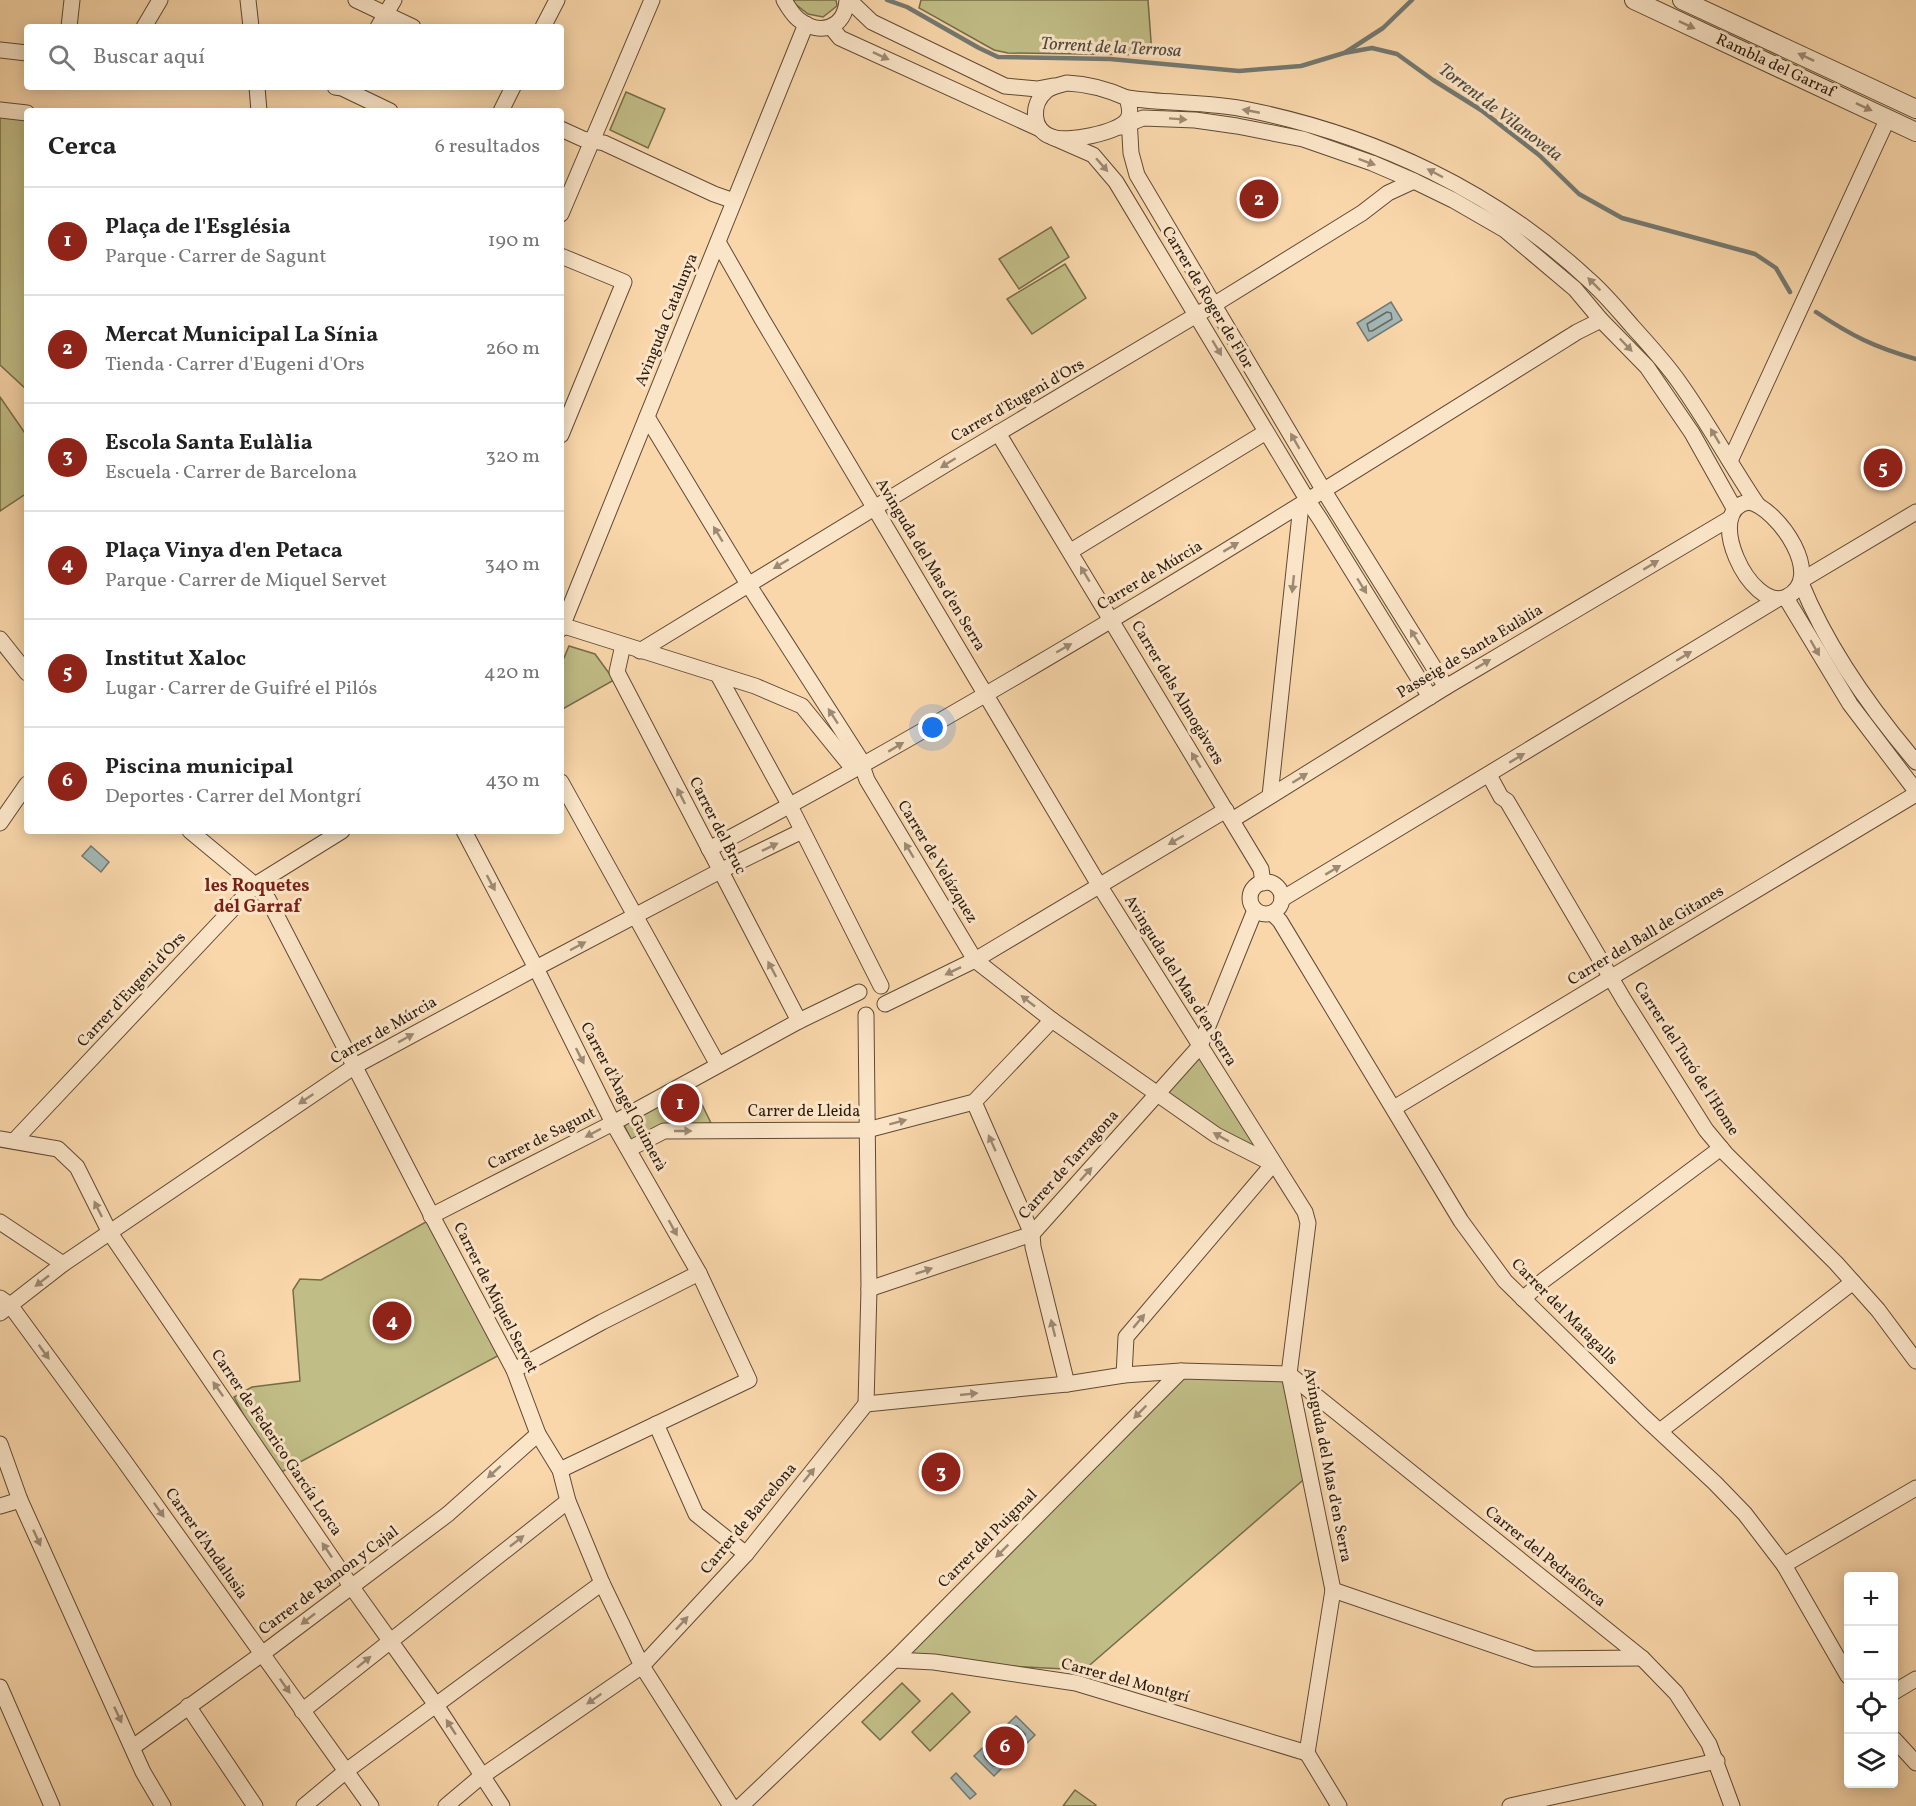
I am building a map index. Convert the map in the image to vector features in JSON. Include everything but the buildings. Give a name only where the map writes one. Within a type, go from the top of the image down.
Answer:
[{"type":"street","points":[[69,24],[72,0]]},
{"type":"street","points":[[146,24],[160,0]]},
{"type":"street","points":[[248,0],[251,24]]},
{"type":"street","points":[[356,0],[382,20],[400,24]]},
{"type":"street","points":[[382,20],[394,0]]},
{"type":"street","points":[[545,24],[557,0]]},
{"type":"street","points":[[564,207],[652,0]]},
{"type":"street","points":[[768,0],[787,6],[806,24],[820,29],[831,27],[843,19],[848,0],[872,21],[1005,86],[1037,88],[1067,83],[1087,84],[1106,88],[1127,98],[1246,109],[1296,121],[1382,148],[1425,167],[1481,197],[1530,231],[1589,279],[1678,380],[1757,504],[1781,525],[1794,546],[1801,564],[1801,582],[1814,614],[1848,673],[1916,762]]},
{"type":"street","name":"Rambla del Garraf","points":[[1634,0],[1916,132]]},
{"type":"street","name":"Rambla del Garraf","points":[[1682,0],[1916,109]]},
{"type":"street","name":"Avinguda Catalunya","points":[[564,620],[806,24]]},
{"type":"street","name":"Carrer de Roger de Flor","points":[[831,27],[840,38],[1094,155],[1116,182],[1266,432],[1304,503],[1320,519],[1430,697]]},
{"type":"street","points":[[0,50],[24,53]]},
{"type":"street","points":[[1053,86],[1045,91],[1038,102],[1035,121],[1046,133],[1077,137],[1096,135],[1143,118],[1155,117],[1237,126],[1303,139],[1372,163],[1414,181],[1453,200],[1504,230],[1575,289],[1601,320],[1647,367],[1692,433],[1732,513],[1730,538],[1737,560],[1747,576],[1761,593],[1781,599],[1850,704],[1916,793]]},
{"type":"street","points":[[257,90],[259,108]]},
{"type":"street","points":[[348,90],[384,108]]},
{"type":"street","points":[[508,108],[512,90]]},
{"type":"street","name":"Carrer de Roger de Flor","points":[[1127,98],[1130,108],[1127,123],[1137,175],[1324,491],[1446,687]]},
{"type":"street","points":[[0,110],[24,113]]},
{"type":"street","points":[[1730,461],[1888,118]]},
{"type":"street","points":[[564,130],[591,141],[604,143],[734,201]]},
{"type":"street","name":"Carrer d'Eugeni d'Ors","points":[[640,651],[998,433],[1196,316],[1362,213],[1388,193],[1414,181]]},
{"type":"street","name":"Avinguda del Mas d'en Serra","points":[[718,242],[874,509],[1099,885],[1305,1212],[1308,1223],[1288,1374],[1333,1590],[1307,1753]]},
{"type":"street","points":[[564,257],[624,282],[564,428]]},
{"type":"street","name":"Carrer de Múrcia","points":[[709,849],[863,766],[1112,619],[1324,491],[1577,332],[1601,320]]},
{"type":"street","name":"Carrer de Velázquez","points":[[647,417],[748,584],[863,766],[867,780],[975,960],[1052,1020],[1216,1135],[1274,1164]]},
{"type":"street","points":[[1071,551],[1266,432]]},
{"type":"street","name":"Carrer dels Almogàvers","points":[[998,433],[1261,869],[1263,883]]},
{"type":"street","points":[[1270,796],[1304,503]]},
{"type":"street","points":[[1732,513],[1742,503],[1757,504]]},
{"type":"street","points":[[1282,899],[1275,885],[1263,883],[1255,887],[1250,900],[1255,910],[1263,914],[1272,913],[1277,910],[1282,899],[1793,593],[1801,582],[1916,512]]},
{"type":"street","name":"Passeig de Santa Eulàlia","points":[[1229,815],[1270,796],[1732,513]]},
{"type":"street","points":[[564,628],[755,686],[802,706],[850,765],[863,766]]},
{"type":"street","points":[[0,639],[24,669]]},
{"type":"street","name":"Carrer del Bruc","points":[[623,645],[617,672],[799,1021]]},
{"type":"street","points":[[718,675],[790,806],[886,995],[885,1004]]},
{"type":"street","name":"Carrer del Turó de l'Home","points":[[1489,775],[1501,797],[1507,801],[1624,1000],[1706,1130],[1721,1148],[1836,1263],[1916,1361]]},
{"type":"street","points":[[0,823],[5,805],[24,787]]},
{"type":"street","points":[[564,788],[718,1065]]},
{"type":"street","name":"Carrer del Ball de Gitanes","points":[[1394,1108],[1916,793]]},
{"type":"street","points":[[881,986],[869,985],[855,997],[861,1013],[873,1014],[885,1004],[975,960],[1099,885],[1229,815]]},
{"type":"street","name":"Carrer de Múrcia","points":[[3,1305],[355,1066],[634,916],[802,831]]},
{"type":"street","name":"Carrer de Miquel Servet","points":[[194,834],[255,885],[268,899],[431,1215],[514,1370],[538,1434],[560,1470],[568,1501],[602,1583],[642,1666],[731,1806]]},
{"type":"street","name":"Carrer d'Eugeni d'Ors","points":[[7,1140],[255,885],[337,834]]},
{"type":"street","name":"Carrer d'Àngel Guimerà","points":[[466,834],[536,968],[613,1123],[699,1273],[749,1380],[656,1424]]},
{"type":"street","points":[[1200,1046],[1255,910]]},
{"type":"street","name":"Carrer del Matagalls","points":[[1272,913],[1280,921],[1461,1221],[1505,1281],[1659,1431],[1716,1483],[1745,1514],[1784,1565],[1844,1669]]},
{"type":"street","name":"Carrer de Sagunt","points":[[431,1215],[613,1123],[799,1021],[859,992]]},
{"type":"street","points":[[866,1015],[869,1289],[866,1404],[1066,1384],[1124,1375],[1181,1371],[1288,1374]]},
{"type":"street","points":[[1052,1020],[974,1102],[1032,1234],[1033,1247],[1066,1384]]},
{"type":"street","name":"Carrer de Tarragona","points":[[869,1289],[1032,1234],[1200,1046]]},
{"type":"street","name":"Carrer de Lleida","points":[[629,1149],[664,1131],[867,1130],[974,1102]]},
{"type":"street","name":"Carrer de Federico García Lorca","points":[[7,1140],[58,1149],[77,1167],[110,1233],[351,1586],[436,1705],[502,1806]]},
{"type":"street","points":[[1523,1299],[1563,1266],[1721,1148]]},
{"type":"street","points":[[1124,1375],[1126,1337],[1274,1164]]},
{"type":"street","points":[[0,1222],[63,1264]]},
{"type":"street","points":[[514,1370],[699,1273]]},
{"type":"street","points":[[1659,1431],[1853,1282]]},
{"type":"street","name":"Carrer d'Andalusia","points":[[3,1305],[122,1458],[371,1806]]},
{"type":"street","name":"Carrer del Puigmal","points":[[741,1806],[894,1660],[1181,1371]]},
{"type":"street","name":"Carrer del Pedraforca","points":[[1288,1374],[1642,1658],[1676,1693],[1709,1744],[1732,1806]]},
{"type":"street","name":"Carrer de Barcelona","points":[[446,1806],[483,1776],[642,1666],[746,1554],[866,1404]]},
{"type":"street","points":[[560,1470],[656,1424],[696,1514],[746,1554]]},
{"type":"street","name":"Carrer de Ramon y Cajal","points":[[133,1747],[262,1654],[448,1514],[538,1434]]},
{"type":"street","points":[[0,1444],[20,1500],[143,1772],[163,1806]]},
{"type":"street","points":[[1784,1565],[1916,1488]]},
{"type":"street","points":[[0,1506],[20,1500]]},
{"type":"street","points":[[302,1711],[568,1501]]},
{"type":"street","points":[[304,1806],[346,1771],[602,1583]]},
{"type":"street","points":[[1333,1590],[1534,1659],[1642,1658]]},
{"type":"street","name":"Carrer del Montgrí","points":[[894,1660],[934,1662],[1076,1683],[1307,1753]]},
{"type":"street","points":[[1898,1689],[1916,1679]]},
{"type":"street","points":[[0,1688],[52,1806]]},
{"type":"street","points":[[188,1706],[255,1806]]},
{"type":"street","points":[[1898,1743],[1916,1763]]},
{"type":"street","points":[[1307,1753],[1339,1806]]},
{"type":"street","points":[[1510,1806],[1717,1761]]},
{"type":"shaded area","points":[[794,0],[836,0],[837,6],[823,17],[808,14],[794,3]]},
{"type":"shaded area","points":[[921,0],[1148,0],[1152,55],[1008,53],[994,50],[919,8]]},
{"type":"shaded area","points":[[626,92],[665,109],[648,148],[610,130]]},
{"type":"shaded area","points":[[0,115],[24,118],[24,387],[0,365]]},
{"type":"shaded area","points":[[1051,227],[1069,257],[1019,289],[999,259]]},
{"type":"shaded area","points":[[1065,264],[1086,298],[1032,334],[1007,299]]},
{"type":"shaded area","points":[[0,397],[24,432],[24,495],[0,511]]},
{"type":"shaded area","points":[[569,646],[595,654],[614,680],[564,708],[564,658]]},
{"type":"shaded area","points":[[1200,1046],[1273,1164],[1158,1093]]},
{"type":"shaded area","points":[[692,1084],[711,1123],[664,1126],[632,1141],[623,1123]]},
{"type":"shaded area","points":[[433,1218],[505,1352],[276,1475],[234,1397],[252,1387],[300,1381],[293,1290],[300,1279],[321,1280]]},
{"type":"shaded area","points":[[1181,1371],[1289,1374],[1309,1475],[1084,1670],[894,1660]]},
{"type":"shaded area","points":[[902,1683],[920,1701],[880,1740],[862,1722]]},
{"type":"shaded area","points":[[952,1693],[970,1712],[930,1751],[912,1732]]},
{"type":"shaded area","points":[[1075,1790],[1096,1805],[1063,1806]]},
{"type":"water","points":[[1391,302],[1402,320],[1368,341],[1357,323]]},
{"type":"water","points":[[91,846],[109,862],[101,872],[82,856]]},
{"type":"water","points":[[1016,1716],[1035,1735],[994,1776],[974,1756]]},
{"type":"water","points":[[956,1773],[976,1794],[970,1799],[951,1778]]},
{"type":"waterway","name":"Torrent de Vilanoveta","points":[[887,0],[907,7],[998,57],[1110,59],[1239,71],[1301,66],[1344,53],[1372,48],[1397,54],[1481,110],[1539,155],[1579,194],[1622,218],[1755,254],[1776,268],[1790,292]]},
{"type":"waterway","points":[[1346,52],[1383,28],[1412,0]]},
{"type":"waterway","name":"Torrent de la Terrosa","points":[[1816,312],[1864,340],[1916,359]]},
{"type":"place","name":"Mercat Municipal La Sínia","points":[[1259,199]]},
{"type":"place","name":"Institut Xaloc","points":[[1883,468]]},
{"type":"place","name":"Plaça de l'Església","points":[[680,1103]]},
{"type":"place","name":"Plaça Vinya d'en Petaca","points":[[392,1321]]},
{"type":"place","name":"Escola Santa Eulàlia","points":[[941,1472]]},
{"type":"place","name":"Piscina municipal","points":[[1005,1746]]},
{"type":"district","name":"les Roquetes del Garraf","points":[[257,896]]}]
